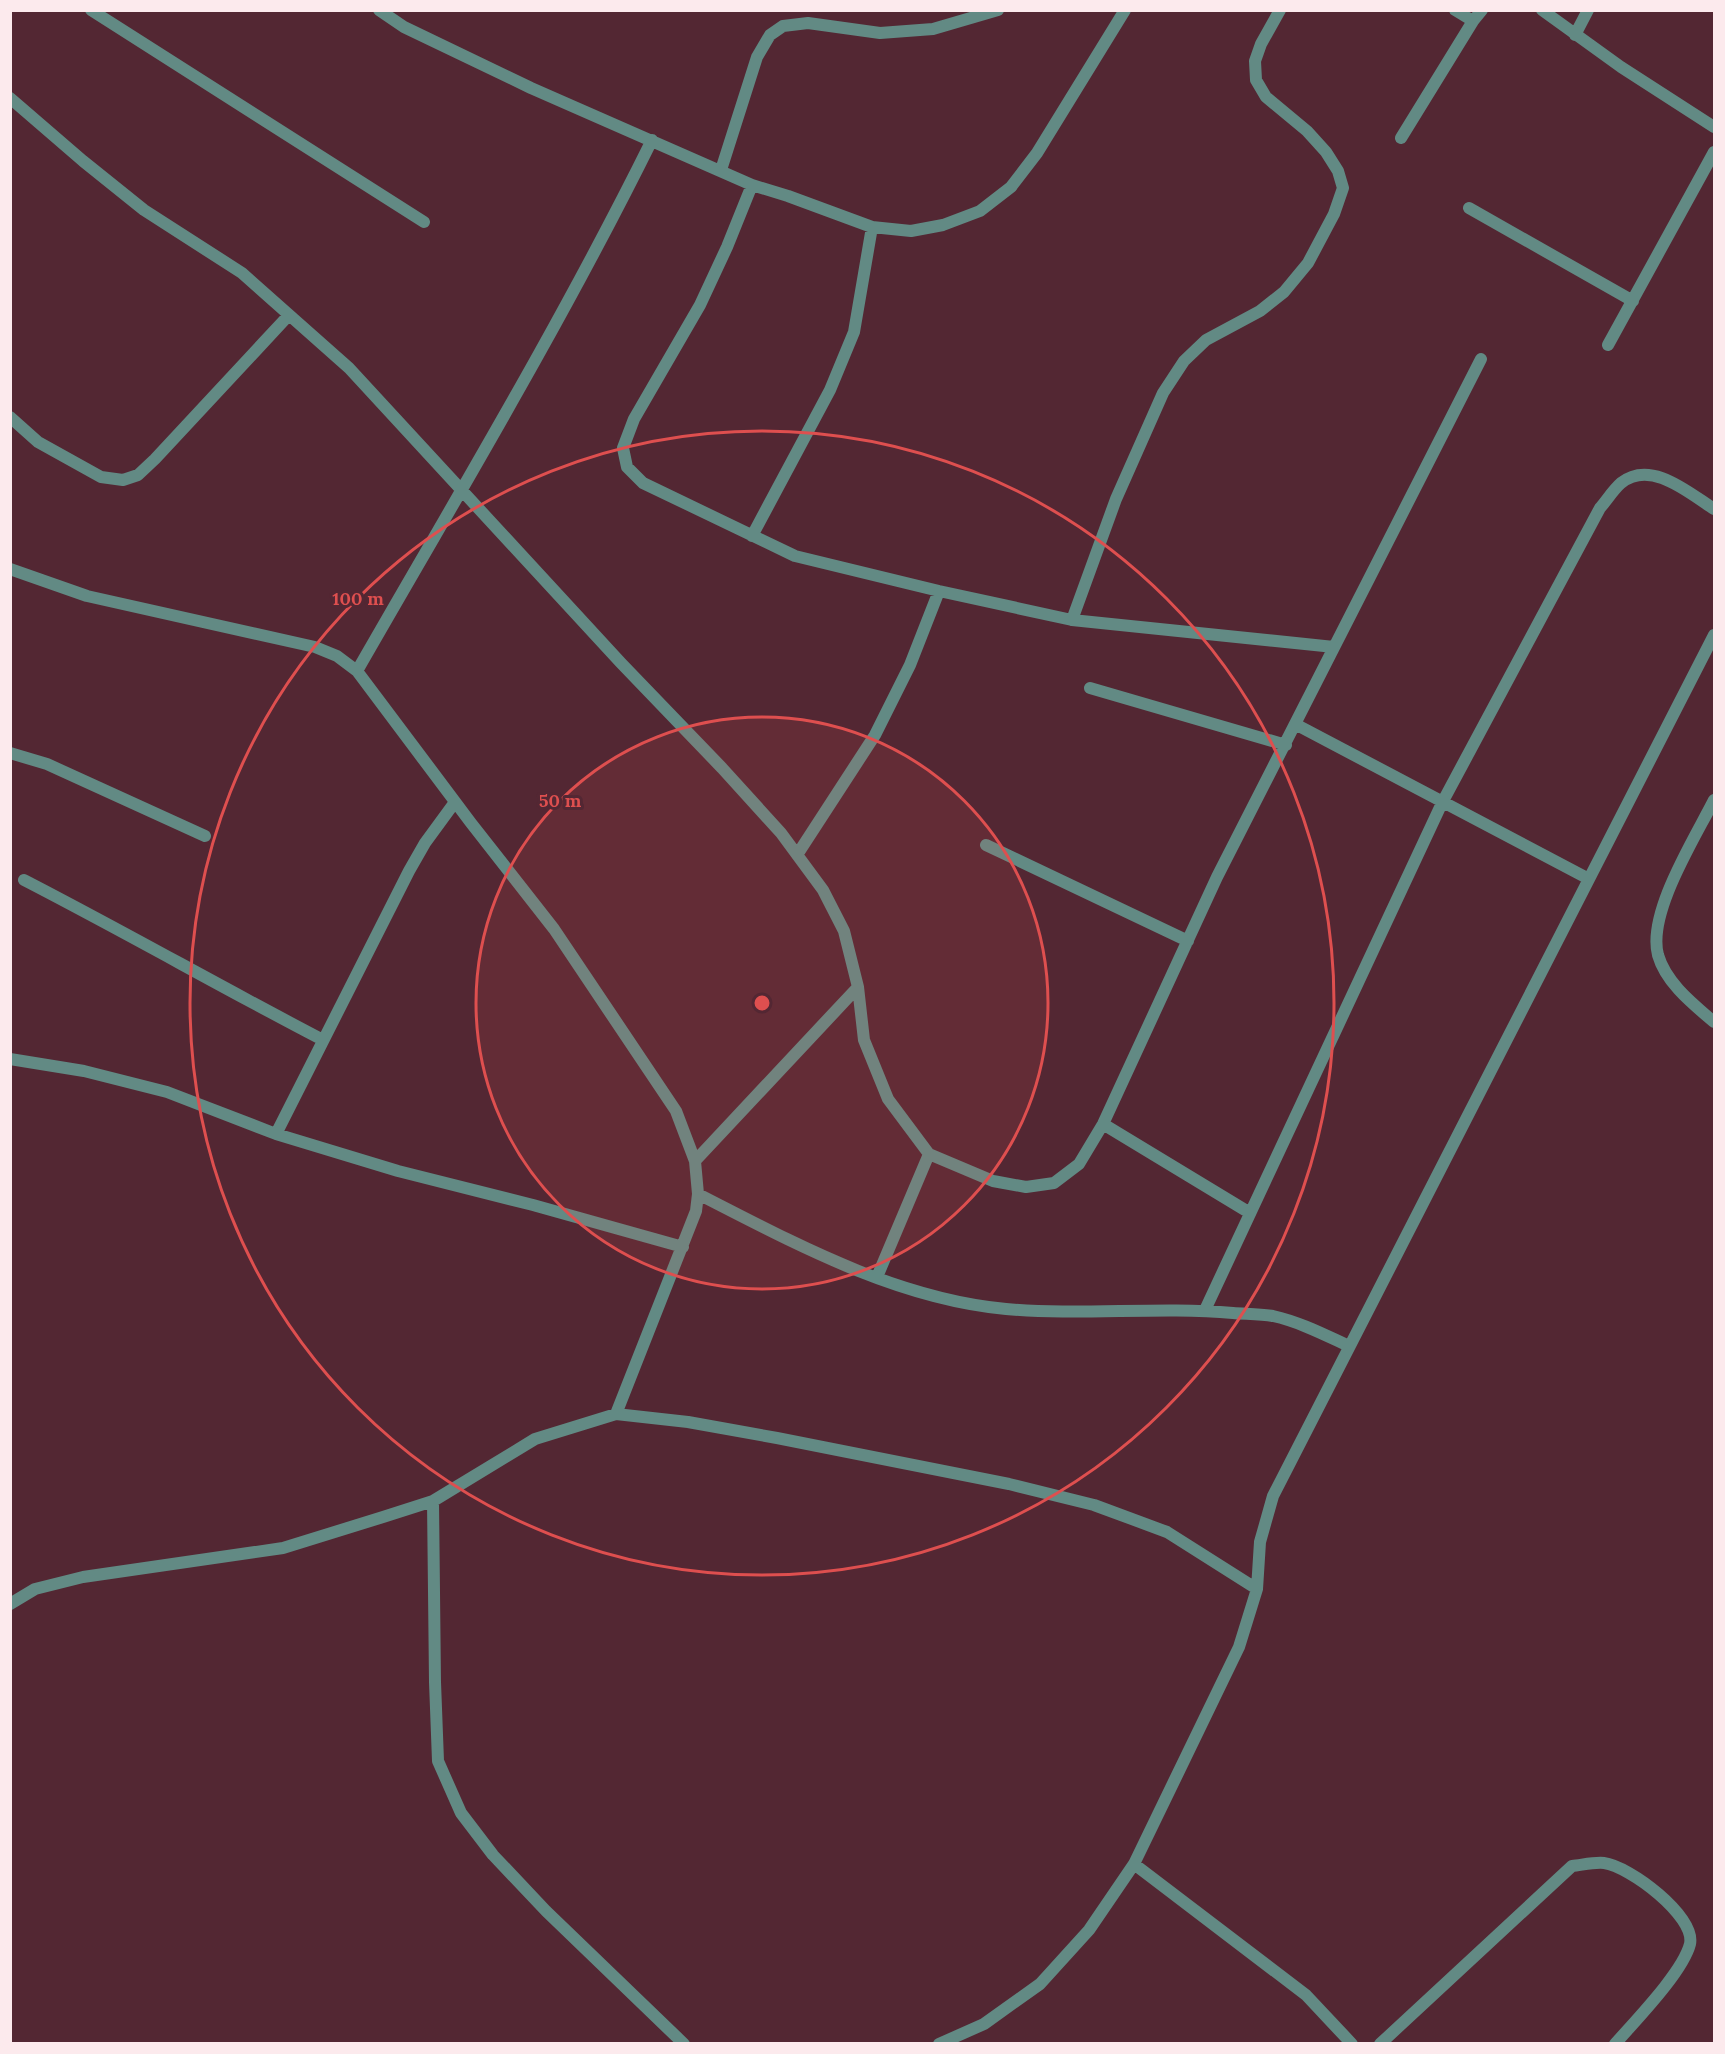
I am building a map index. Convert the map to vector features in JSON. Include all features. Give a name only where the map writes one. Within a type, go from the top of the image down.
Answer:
[{"type":"street","points":[[91,10],[424,222]]},
{"type":"street","points":[[379,10],[404,27],[531,88],[752,185],[872,227],[911,231],[943,225],[980,211],[1011,187],[1037,153],[1125,10]]},
{"type":"street","points":[[721,171],[758,57],[770,35],[783,26],[807,24],[880,33],[912,31],[933,29],[998,10]]},
{"type":"street","points":[[1072,620],[1116,500],[1163,393],[1184,361],[1206,340],[1260,311],[1284,292],[1308,263],[1334,214],[1343,188],[1338,171],[1326,152],[1307,131],[1266,97],[1256,80],[1255,61],[1261,44],[1280,10]]},
{"type":"street","points":[[1455,10],[1473,21]]},
{"type":"street","points":[[1401,138],[1482,10]]},
{"type":"street","points":[[1542,10],[1621,68],[1714,127]]},
{"type":"street","points":[[1575,34],[1588,10]]},
{"type":"street","points":[[10,98],[144,210],[242,273],[349,368],[781,833],[822,890],[844,931],[858,987],[864,1040],[888,1099],[929,1154],[993,1181],[1026,1187],[1054,1183],[1079,1164],[1103,1124],[1217,877],[1481,359]]},
{"type":"street","points":[[357,671],[526,378],[607,232],[652,140]]},
{"type":"street","points":[[1608,345],[1714,152]]},
{"type":"street","points":[[752,185],[700,305],[634,419],[623,448],[627,467],[643,483],[795,556],[939,591],[1072,620],[1334,647]]},
{"type":"street","points":[[1469,208],[1633,301]]},
{"type":"street","points":[[752,536],[830,390],[854,332],[872,227]]},
{"type":"street","points":[[10,417],[38,442],[101,477],[123,480],[138,475],[289,315]]},
{"type":"street","points":[[1205,1310],[1443,803],[1600,508],[1622,482],[1642,474],[1664,477],[1714,508]]},
{"type":"street","points":[[10,569],[87,596],[315,647],[338,656],[357,671],[554,929],[676,1111],[696,1161],[698,1194],[696,1211],[616,1414]]},
{"type":"street","points":[[797,855],[875,735],[910,665],[939,591]]},
{"type":"street","points":[[939,2043],[984,2024],[1040,1984],[1089,1930],[1134,1864],[1239,1647],[1257,1589],[1260,1542],[1273,1496],[1714,635]]},
{"type":"street","points":[[1090,688],[1286,745]]},
{"type":"street","points":[[1295,724],[1589,879]]},
{"type":"street","points":[[10,753],[47,764],[205,836]]},
{"type":"street","points":[[1714,800],[1669,888],[1657,925],[1658,954],[1670,978],[1691,1002],[1714,1022]]},
{"type":"street","points":[[276,1134],[409,871],[425,843],[455,802]]},
{"type":"street","points":[[986,845],[1188,940]]},
{"type":"street","points":[[24,880],[128,934],[242,999],[323,1040]]},
{"type":"street","points":[[696,1161],[858,987]]},
{"type":"street","points":[[10,1059],[84,1071],[167,1092],[276,1134],[398,1171],[533,1205],[682,1247]]},
{"type":"street","points":[[1103,1124],[1250,1213]]},
{"type":"street","points":[[877,1277],[929,1154]]},
{"type":"street","points":[[698,1194],[795,1244],[877,1277],[945,1300],[1006,1309],[1205,1310],[1272,1316],[1297,1323],[1349,1346]]},
{"type":"street","points":[[10,1604],[35,1589],[83,1577],[283,1548],[433,1501],[535,1439],[616,1414],[688,1422],[777,1438],[1009,1484],[1094,1505],[1167,1532],[1257,1589]]},
{"type":"street","points":[[433,1501],[438,1761],[461,1814],[493,1855],[546,1911],[684,2043]]},
{"type":"street","points":[[1380,2043],[1572,1866],[1604,1863],[1626,1870],[1665,1899],[1689,1928],[1690,1943],[1681,1962],[1662,1989],[1615,2043]]},
{"type":"street","points":[[1134,1864],[1306,1995],[1352,2043]]}]
